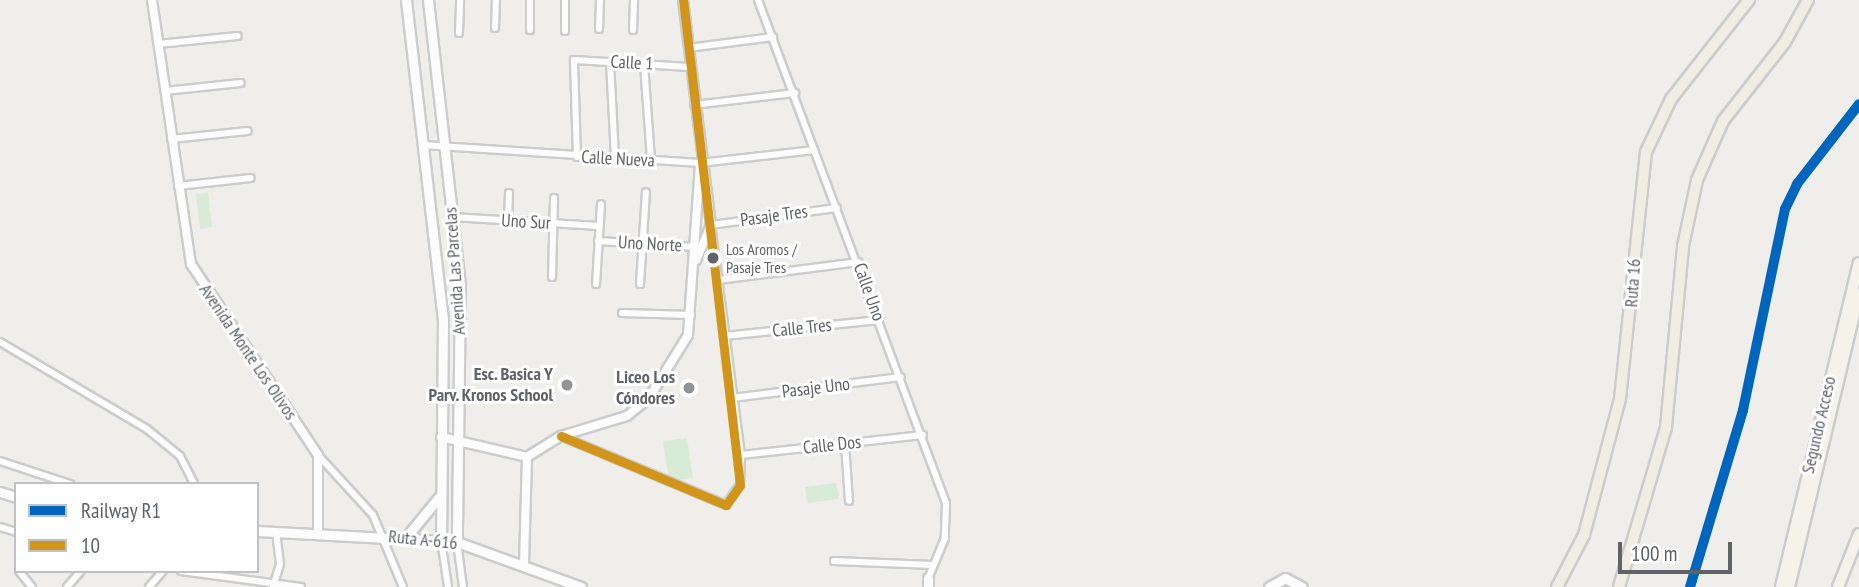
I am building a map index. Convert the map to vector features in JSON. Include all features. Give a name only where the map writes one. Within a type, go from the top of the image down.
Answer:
[{"type":"highway","name":"Ruta 16","points":[[1557,587],[1584,535],[1620,399],[1646,152],[1671,99],[1749,0]]},
{"type":"highway","points":[[1619,587],[1666,427],[1684,238],[1697,180],[1723,121],[1785,42],[1808,0]]},
{"type":"main road","name":"Avenida Las Parcelas","points":[[406,0],[444,330],[439,495],[441,540]]},
{"type":"main road","name":"Avenida Las Parcelas","points":[[428,0],[461,306],[456,440],[457,542]]},
{"type":"main road","name":"Segundo Acceso","points":[[1781,587],[1859,263]]},
{"type":"main road","name":"Segundo Acceso","points":[[1789,587],[1859,294]]},
{"type":"main road","points":[[407,536],[439,495]]},
{"type":"main road","name":"Ruta A-616","points":[[259,531],[407,536],[457,542],[582,587]]},
{"type":"main road","points":[[1838,587],[1859,534]]},
{"type":"main road","points":[[1269,587],[1285,578],[1302,587]]},
{"type":"street","name":"Avenida Monte Los Olivos","points":[[152,0],[177,186],[193,270],[318,455]]},
{"type":"street","points":[[460,0],[460,33]]},
{"type":"street","points":[[495,28],[496,0]]},
{"type":"street","points":[[530,0],[530,30]]},
{"type":"street","points":[[565,0],[565,30]]},
{"type":"street","points":[[599,29],[600,0]]},
{"type":"street","points":[[633,30],[634,0]]},
{"type":"street","points":[[561,436],[726,505],[740,485],[741,454],[711,225],[700,163],[683,0]]},
{"type":"street","name":"Calle Uno","points":[[758,0],[923,435],[949,523],[927,584]]},
{"type":"street","points":[[158,44],[238,36]]},
{"type":"street","points":[[688,48],[773,37]]},
{"type":"street","name":"Calle 1","points":[[577,157],[574,60],[690,66]]},
{"type":"street","points":[[610,62],[615,159]]},
{"type":"street","points":[[644,64],[651,160]]},
{"type":"street","points":[[165,92],[241,83]]},
{"type":"street","points":[[694,105],[795,93]]},
{"type":"street","points":[[172,139],[248,131]]},
{"type":"street","name":"Calle Nueva","points":[[423,145],[444,150],[700,163],[814,150]]},
{"type":"street","points":[[441,437],[527,457],[561,436],[637,409],[683,349],[691,315],[693,266],[698,247],[700,163]]},
{"type":"street","points":[[177,186],[251,178]]},
{"type":"street","points":[[508,221],[509,192]]},
{"type":"street","points":[[640,284],[646,192]]},
{"type":"street","points":[[552,277],[554,198]]},
{"type":"street","points":[[596,284],[601,204]]},
{"type":"street","name":"Pasaje Tres","points":[[711,225],[837,208]]},
{"type":"street","name":"Uno Sur","points":[[452,217],[599,226]]},
{"type":"street","points":[[698,247],[711,225]]},
{"type":"street","name":"Uno Norte","points":[[598,241],[698,247]]},
{"type":"street","points":[[718,280],[859,262]]},
{"type":"street","points":[[622,313],[691,315]]},
{"type":"street","name":"Calle Tres","points":[[724,336],[880,320]]},
{"type":"street","points":[[0,342],[147,429],[180,456],[193,482]]},
{"type":"street","name":"Pasaje Uno","points":[[732,398],[901,377]]},
{"type":"street","name":"Calle Dos","points":[[741,454],[923,435]]},
{"type":"street","points":[[845,443],[849,501]]},
{"type":"street","points":[[318,455],[318,533]]},
{"type":"street","points":[[318,455],[384,536],[403,587]]},
{"type":"street","points":[[524,564],[527,457]]},
{"type":"street","points":[[0,461],[64,482]]},
{"type":"street","points":[[275,584],[276,531]]},
{"type":"street","points":[[441,540],[448,587]]},
{"type":"street","points":[[457,542],[463,587]]},
{"type":"street","points":[[834,562],[933,565]]},
{"type":"street","points":[[21,573],[32,587]]},
{"type":"street","points":[[67,587],[78,573]]},
{"type":"street","points":[[149,587],[161,573]]},
{"type":"street","points":[[195,573],[302,587]]},
{"type":"green space","points":[[208,193],[212,227],[200,229],[196,194]]},
{"type":"green space","points":[[687,438],[693,478],[669,481],[663,441]]},
{"type":"green space","points":[[836,483],[839,499],[807,503],[805,487]]},
{"type":"rail line","name":"R1","points":[[1690,587],[1743,410],[1785,209],[1797,184],[1859,104]]},
{"type":"transit line","name":"10","points":[[561,436],[726,505],[740,485],[683,0]]},
{"type":"place","name":"Los Aromos / Pasaje Tres","points":[[713,258]]},
{"type":"place","name":"Esc. Basica Y Parv. Kronos School","points":[[567,385]]},
{"type":"place","name":"Liceo Los Cóndores","points":[[689,388]]}]
